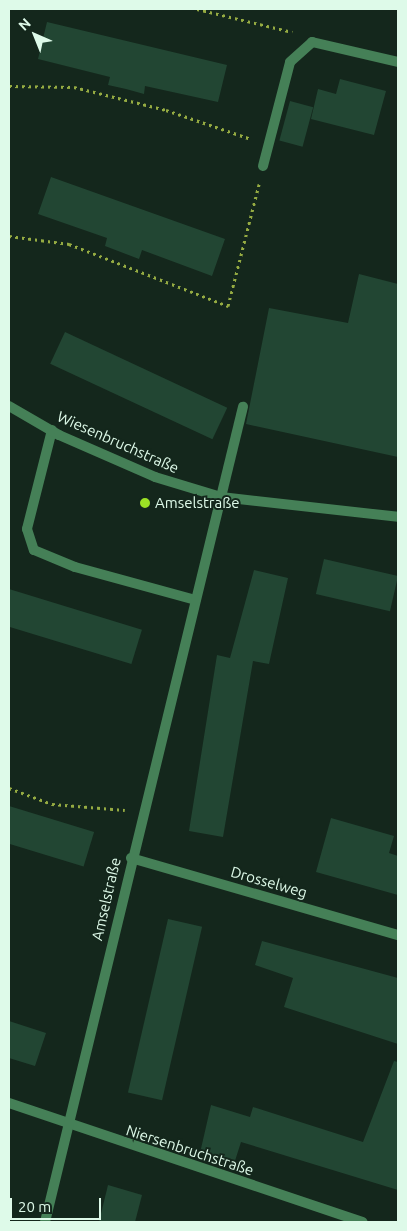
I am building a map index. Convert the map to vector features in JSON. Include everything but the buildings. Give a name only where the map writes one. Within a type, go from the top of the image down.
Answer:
[{"type":"street","points":[[263,166],[290,62],[312,42],[398,62]]},
{"type":"street","name":"Wiesenbruchstraße","points":[[9,406],[52,430],[155,477],[222,497],[398,517]]},
{"type":"street","name":"Amselstraße","points":[[45,1222],[131,858],[243,407]]},
{"type":"street","points":[[52,430],[27,529],[34,550],[75,567],[196,600]]},
{"type":"street","name":"Drosselweg","points":[[131,858],[398,935]]},
{"type":"street","name":"Niersenbruchstraße","points":[[9,1103],[69,1126],[363,1222]]},
{"type":"path","points":[[197,9],[302,34],[312,42]]},
{"type":"path","points":[[9,86],[74,87],[166,110],[269,145]]},
{"type":"path","points":[[9,236],[69,244],[228,306],[263,166]]},
{"type":"path","points":[[9,788],[52,804],[99,811],[143,810]]},
{"type":"place","name":"Amselstraße","points":[[145,503]]}]
